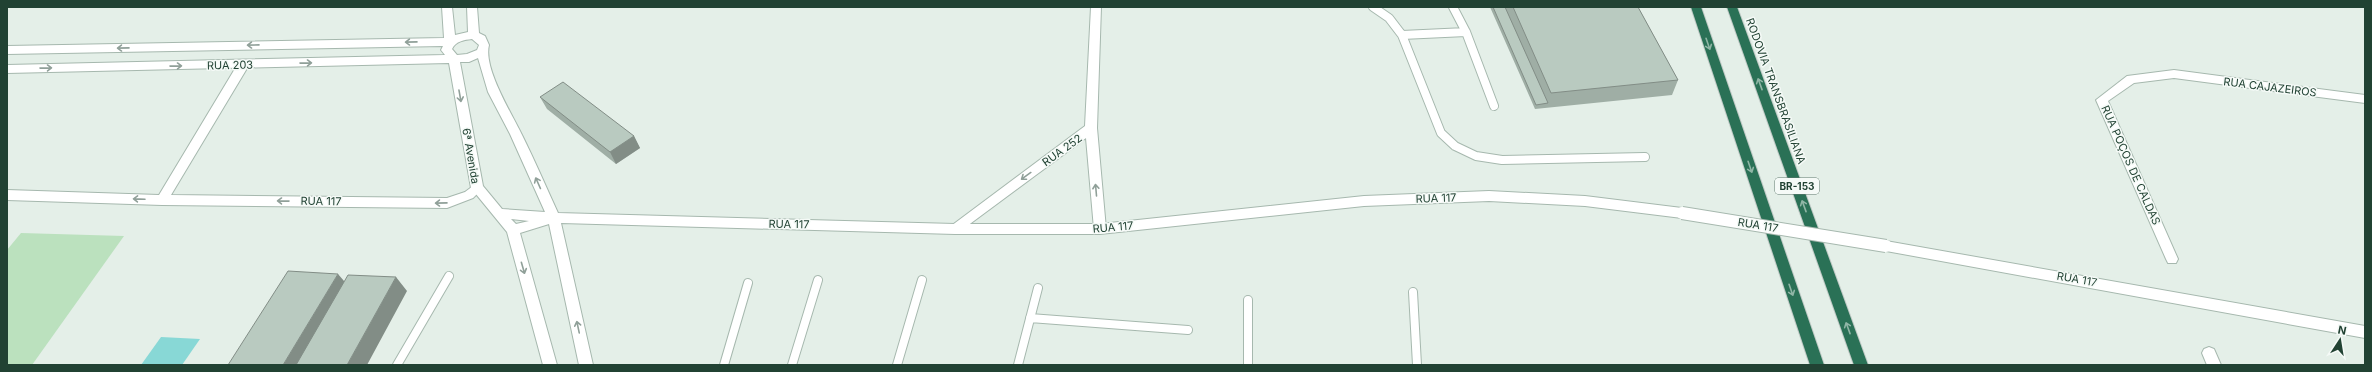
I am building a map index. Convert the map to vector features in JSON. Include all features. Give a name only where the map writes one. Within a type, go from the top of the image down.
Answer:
[{"type":"highway","name":"BR-153","points":[[1696,7],[1817,365]]},
{"type":"highway","name":"RODOVIA TRANSBRASILIANA","points":[[1732,7],[1861,365]]},
{"type":"street","name":"6ª Avenida","points":[[447,7],[450,42],[446,50],[454,58],[477,188],[512,230],[550,365]]},
{"type":"street","points":[[472,7],[474,35]]},
{"type":"street","name":"RUA 252","points":[[955,229],[1091,128],[1096,7]]},
{"type":"street","points":[[450,42],[463,36],[474,35],[482,41],[484,45],[482,52],[494,92],[516,134],[554,218],[586,365]]},
{"type":"street","name":"RUA 203","points":[[7,50],[450,42]]},
{"type":"street","points":[[454,58],[469,58],[482,52]]},
{"type":"street","name":"RUA 203","points":[[7,69],[454,58]]},
{"type":"street","points":[[162,200],[243,64]]},
{"type":"street","name":"RUA CAJAZEIROS","points":[[2174,74],[2365,99]]},
{"type":"street","name":"RUA POÇOS DE CALDAS","points":[[2172,259],[2102,100],[2131,79],[2174,74]]},
{"type":"street","points":[[1091,128],[1100,229]]},
{"type":"street","name":"RUA 117","points":[[7,195],[162,200],[447,203],[469,195],[477,188]]},
{"type":"street","name":"RUA 117","points":[[497,213],[554,218],[955,229],[1100,229],[1364,201],[1489,196],[1585,201],[1682,213],[1886,246],[2365,332]]},
{"type":"street","points":[[512,230],[554,218]]},
{"type":"lane","points":[[1373,7],[1389,18],[1402,35],[1441,133],[1455,146],[1476,156],[1502,160],[1645,157]]},
{"type":"lane","points":[[1453,7],[1466,32],[1494,106]]},
{"type":"lane","points":[[1402,35],[1466,32]]},
{"type":"lane","points":[[397,365],[449,276]]},
{"type":"lane","points":[[792,365],[818,280]]},
{"type":"lane","points":[[897,365],[922,280]]},
{"type":"lane","points":[[724,365],[748,283]]},
{"type":"lane","points":[[1018,365],[1038,288]]},
{"type":"lane","points":[[1413,292],[1417,365]]},
{"type":"lane","points":[[1248,300],[1248,365]]},
{"type":"lane","points":[[1030,318],[1188,330]]},
{"type":"green space","points":[[21,233],[124,236],[32,365],[7,365],[7,250]]},
{"type":"water","points":[[161,337],[200,339],[182,365],[141,365]]},
{"type":"building","points":[[1493,7],[1505,7],[1548,103],[1536,105]]},
{"type":"building","points":[[1513,7],[1638,7],[1678,80],[1551,93]]},
{"type":"building","points":[[563,82],[634,136],[610,152],[540,97]]},
{"type":"building","points":[[288,271],[338,274],[283,365],[228,365]]},
{"type":"building","points":[[348,275],[396,277],[347,365],[296,365]]}]
